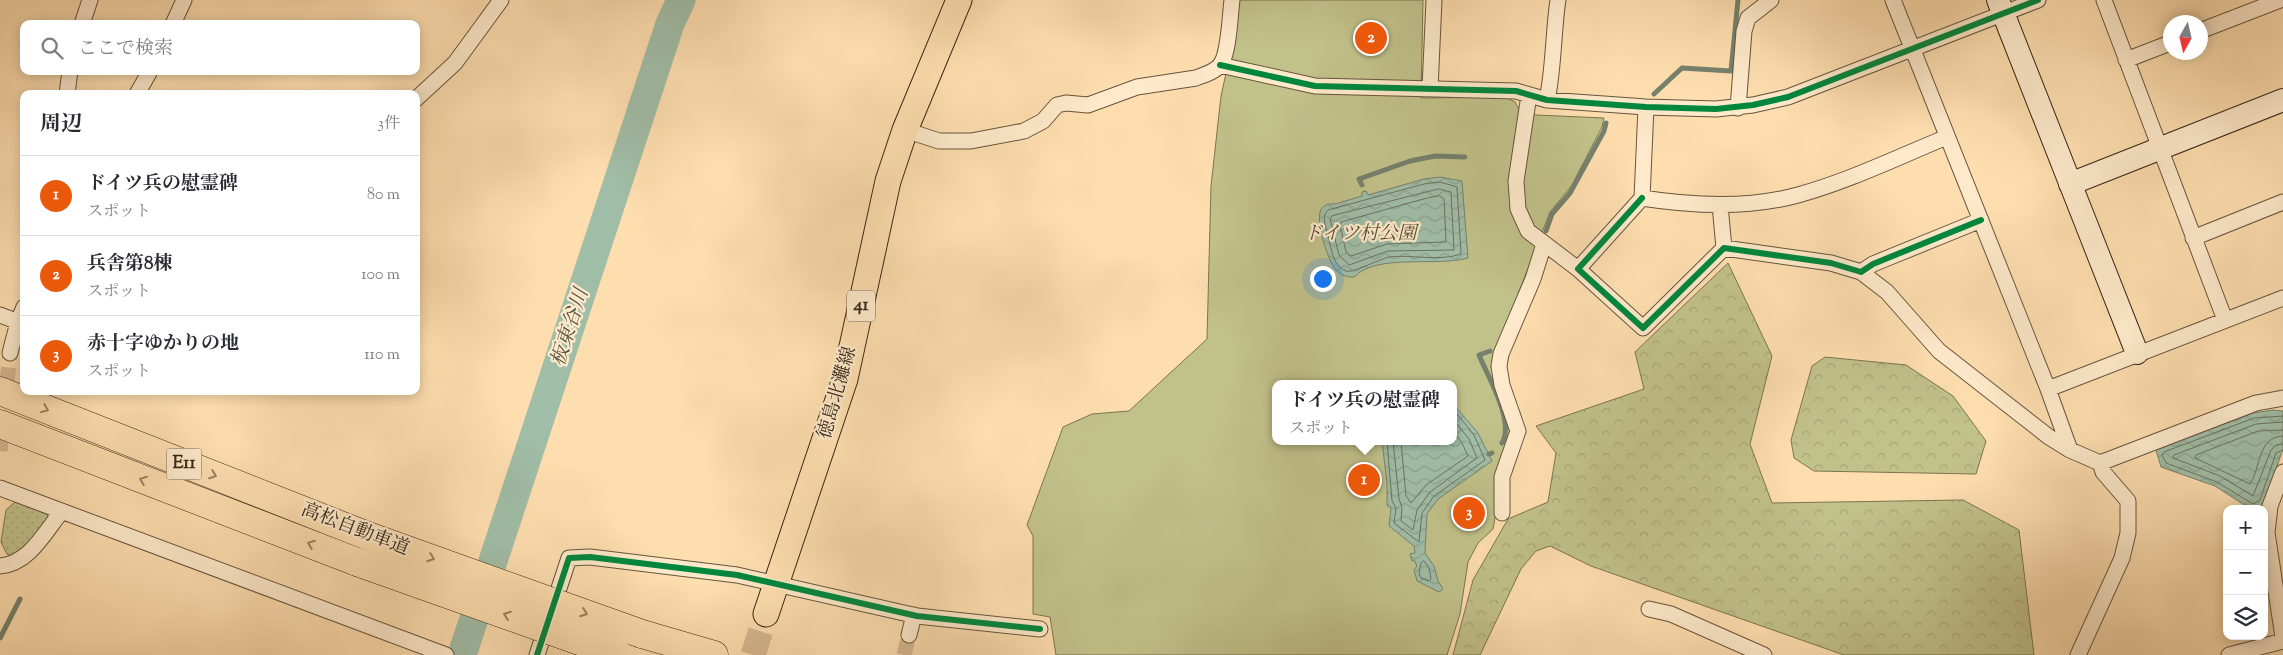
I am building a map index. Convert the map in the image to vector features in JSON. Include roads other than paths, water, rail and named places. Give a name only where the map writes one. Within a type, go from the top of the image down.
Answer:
[{"type":"highway","name":"高松自動車道","points":[[0,391],[368,536],[642,634],[714,655]]},
{"type":"highway","name":"高松自動車道","points":[[0,424],[357,562],[619,655]]},
{"type":"main road","name":"徳島北灘線","points":[[766,614],[845,379],[888,181],[905,130],[959,0]]},
{"type":"street","points":[[83,20],[90,0]]},
{"type":"street","points":[[176,20],[184,0]]},
{"type":"street","points":[[420,95],[455,63],[501,0]]},
{"type":"street","points":[[905,130],[939,141],[971,141],[1024,131],[1043,121],[1057,105],[1066,103],[1088,105],[1146,85],[1196,78],[1220,65],[1224,56],[1232,0]]},
{"type":"street","points":[[1430,89],[1434,0]]},
{"type":"street","points":[[1547,100],[1551,81],[1552,47],[1558,0]]},
{"type":"street","points":[[1738,108],[1744,31],[1748,18],[1770,0]]},
{"type":"street","points":[[1893,0],[2048,389],[2070,450]]},
{"type":"street","points":[[1220,65],[1315,86],[1516,91],[1547,100],[1646,106],[1738,108],[1788,97],[1912,49],[2000,7],[2038,0]]},
{"type":"street","points":[[2104,0],[2159,150],[2225,320]]},
{"type":"street","points":[[2208,28],[2280,0]]},
{"type":"street","points":[[2000,7],[2137,353]]},
{"type":"street","points":[[2126,60],[2163,46]]},
{"type":"street","points":[[68,90],[69,75]]},
{"type":"street","points":[[138,90],[148,75]]},
{"type":"street","points":[[1529,95],[1516,181],[1518,209],[1528,231],[1544,244],[1554,248],[1643,328],[1724,248]]},
{"type":"street","points":[[2070,184],[2283,100]]},
{"type":"street","points":[[1578,269],[1642,198],[1646,106]]},
{"type":"street","points":[[1642,198],[1683,204],[1720,205],[1796,195],[1850,178],[1948,137]]},
{"type":"street","points":[[2193,238],[2283,202]]},
{"type":"street","points":[[1720,205],[1724,248]]},
{"type":"street","points":[[1861,272],[1873,264],[1981,220]]},
{"type":"street","points":[[1502,512],[1502,477],[1518,431],[1502,385],[1499,366],[1501,354],[1533,279],[1544,244]]},
{"type":"street","points":[[1724,248],[1831,263],[1861,272],[1887,292],[1939,351],[2048,438],[2100,463],[2256,403],[2283,398]]},
{"type":"street","points":[[2048,389],[2283,298]]},
{"type":"street","points":[[0,315],[20,323]]},
{"type":"street","points":[[10,353],[20,326]]},
{"type":"street","points":[[2078,655],[2122,558],[2128,533],[2128,501],[2103,472],[2100,463]]},
{"type":"street","points":[[2283,472],[2279,494],[2270,506],[2266,533],[2283,637]]},
{"type":"street","points":[[0,488],[446,655]]},
{"type":"street","points":[[0,566],[8,566],[22,559],[34,547],[62,511]]},
{"type":"street","points":[[537,655],[569,558],[590,557],[737,575],[914,615],[1040,629]]},
{"type":"street","points":[[1649,609],[1671,614],[1764,655]]},
{"type":"street","points":[[909,635],[914,615]]},
{"type":"street","points":[[2229,655],[2283,641]]},
{"type":"water","points":[[1440,177],[1462,181],[1468,258],[1377,265],[1364,270],[1354,277],[1345,276],[1336,270],[1329,259],[1323,241],[1320,215],[1323,207],[1327,204],[1335,204],[1362,196],[1362,192],[1366,191],[1368,195],[1424,179]]},
{"type":"water","points":[[1457,409],[1478,433],[1492,461],[1438,499],[1427,514],[1425,553],[1434,566],[1438,581],[1443,589],[1439,592],[1417,581],[1414,570],[1417,566],[1414,560],[1412,561],[1410,554],[1415,553],[1414,546],[1389,526],[1391,508],[1387,505],[1387,483],[1382,445],[1457,445]]},
{"type":"water","points":[[2273,410],[2283,411],[2283,449],[2263,505],[2244,505],[2215,486],[2161,467],[2156,450],[2253,413]]},
{"type":"waterway","name":"板東谷川","points":[[462,655],[670,24],[681,0]]},
{"type":"waterway","points":[[1654,94],[1682,68],[1731,71],[1738,0]]},
{"type":"waterway","points":[[1546,231],[1552,214],[1570,193],[1604,131],[1606,123]]},
{"type":"waterway","points":[[1362,185],[1359,179],[1410,161],[1435,156],[1465,157]]},
{"type":"waterway","points":[[1490,351],[1479,355],[1503,412],[1505,434],[1502,443]]},
{"type":"waterway","points":[[0,638],[20,599]]},
{"type":"tunnel","points":[[0,451],[10,353]]},
{"type":"tunnel","points":[[753,655],[766,614]]},
{"type":"tunnel","points":[[904,655],[909,635]]},
{"type":"place","name":"兵舎第8棟","points":[[1371,38]]},
{"type":"place","name":"ドイツ兵の慰霊碑","points":[[1364,480]]},
{"type":"place","name":"赤十字ゆかりの地","points":[[1469,513]]},
{"type":"park label","name":"ドイツ村公園","points":[[1360,234]]}]
